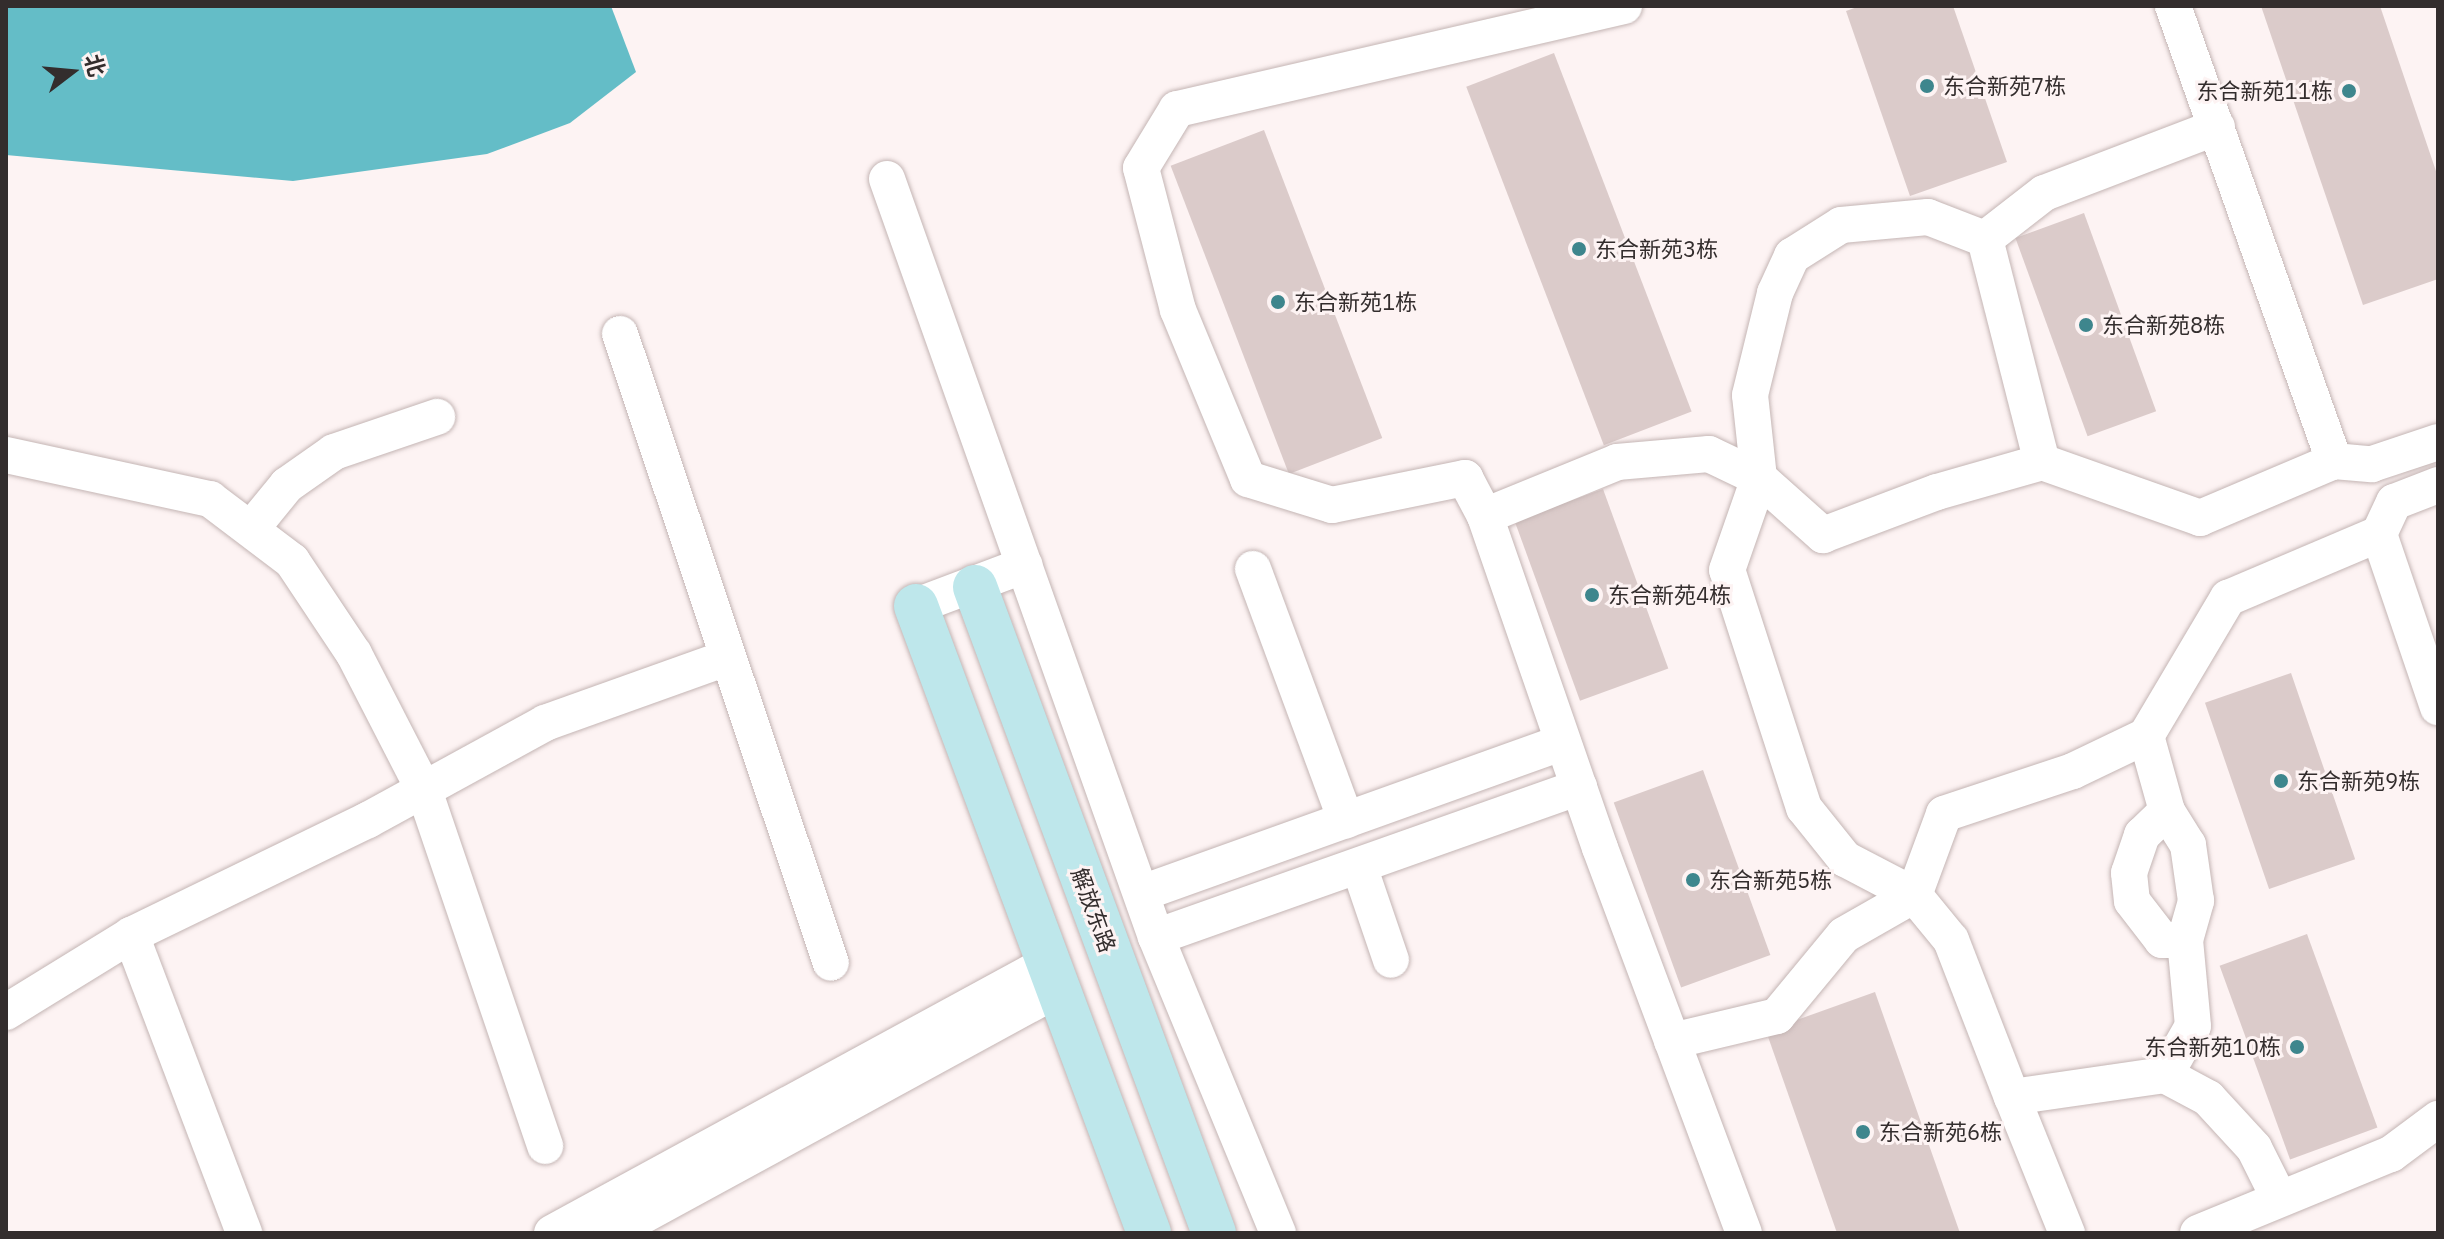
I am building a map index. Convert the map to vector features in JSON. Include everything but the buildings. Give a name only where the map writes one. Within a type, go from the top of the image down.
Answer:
[{"type":"main road","name":"解放东路","points":[[975,587],[1214,1233]]},
{"type":"main road","points":[[916,606],[1149,1233]]},
{"type":"street","points":[[1624,6],[1177,109],[1141,168],[1178,310],[1248,479],[1332,505],[1465,478],[1485,516],[1579,787],[1744,1233]]},
{"type":"street","points":[[2173,6],[2334,461]]},
{"type":"street","points":[[1985,239],[2044,193],[2217,127]]},
{"type":"street","points":[[887,179],[1156,937],[1278,1233]]},
{"type":"street","points":[[1985,239],[1928,217],[1841,225],[1792,256],[1775,293],[1750,395],[1759,478],[1727,570],[1804,808],[1845,859],[1914,895],[1951,940],[2067,1233]]},
{"type":"street","points":[[1985,239],[2042,462]]},
{"type":"street","points":[[620,334],[831,963]]},
{"type":"street","points":[[251,529],[287,485],[334,452],[437,417]]},
{"type":"street","points":[[1485,516],[1617,462],[1709,454],[1759,478],[1823,535],[1937,492],[2042,462],[2200,518],[2334,461],[2372,464],[2438,442]]},
{"type":"street","points":[[6,455],[210,499],[292,561],[354,654],[424,790],[545,1146]]},
{"type":"street","points":[[1672,1041],[1777,1016],[1844,935],[1914,895],[1944,814],[2073,771],[2146,736],[2228,598],[2379,534],[2394,502],[2438,485]]},
{"type":"street","points":[[2379,534],[2438,707]]},
{"type":"street","points":[[916,606],[975,587],[1025,565]]},
{"type":"street","points":[[1253,569],[1346,820]]},
{"type":"street","points":[[6,1012],[131,935],[424,790],[545,723],[727,658]]},
{"type":"street","points":[[2146,736],[2167,811],[2188,845],[2196,901],[2185,940],[2193,1026],[2165,1075]]},
{"type":"street","points":[[1142,893],[1563,742]]},
{"type":"street","points":[[1156,937],[1579,787]]},
{"type":"street","points":[[2167,811],[2142,835],[2129,873],[2132,901],[2162,940],[2185,940]]},
{"type":"street","points":[[1359,866],[1391,960]]},
{"type":"street","points":[[131,935],[244,1233]]},
{"type":"street","points":[[552,1233],[1055,975]]},
{"type":"street","points":[[611,1233],[1055,975]]},
{"type":"street","points":[[2012,1097],[2165,1075],[2208,1098],[2254,1148],[2279,1198]]},
{"type":"street","points":[[2198,1233],[2391,1154],[2438,1119]]},
{"type":"water","points":[[6,6],[611,6],[636,72],[570,123],[487,154],[293,181],[6,155]]},
{"type":"place","name":"东合新苑7栋","points":[[1927,86]]},
{"type":"place","name":"东合新苑11栋","points":[[2349,91]]},
{"type":"place","name":"东合新苑3栋","points":[[1579,249]]},
{"type":"place","name":"东合新苑1栋","points":[[1278,302]]},
{"type":"place","name":"东合新苑8栋","points":[[2086,325]]},
{"type":"place","name":"东合新苑4栋","points":[[1592,595]]},
{"type":"place","name":"东合新苑9栋","points":[[2281,781]]},
{"type":"place","name":"东合新苑5栋","points":[[1693,880]]},
{"type":"place","name":"东合新苑10栋","points":[[2297,1047]]},
{"type":"place","name":"东合新苑6栋","points":[[1863,1132]]}]
